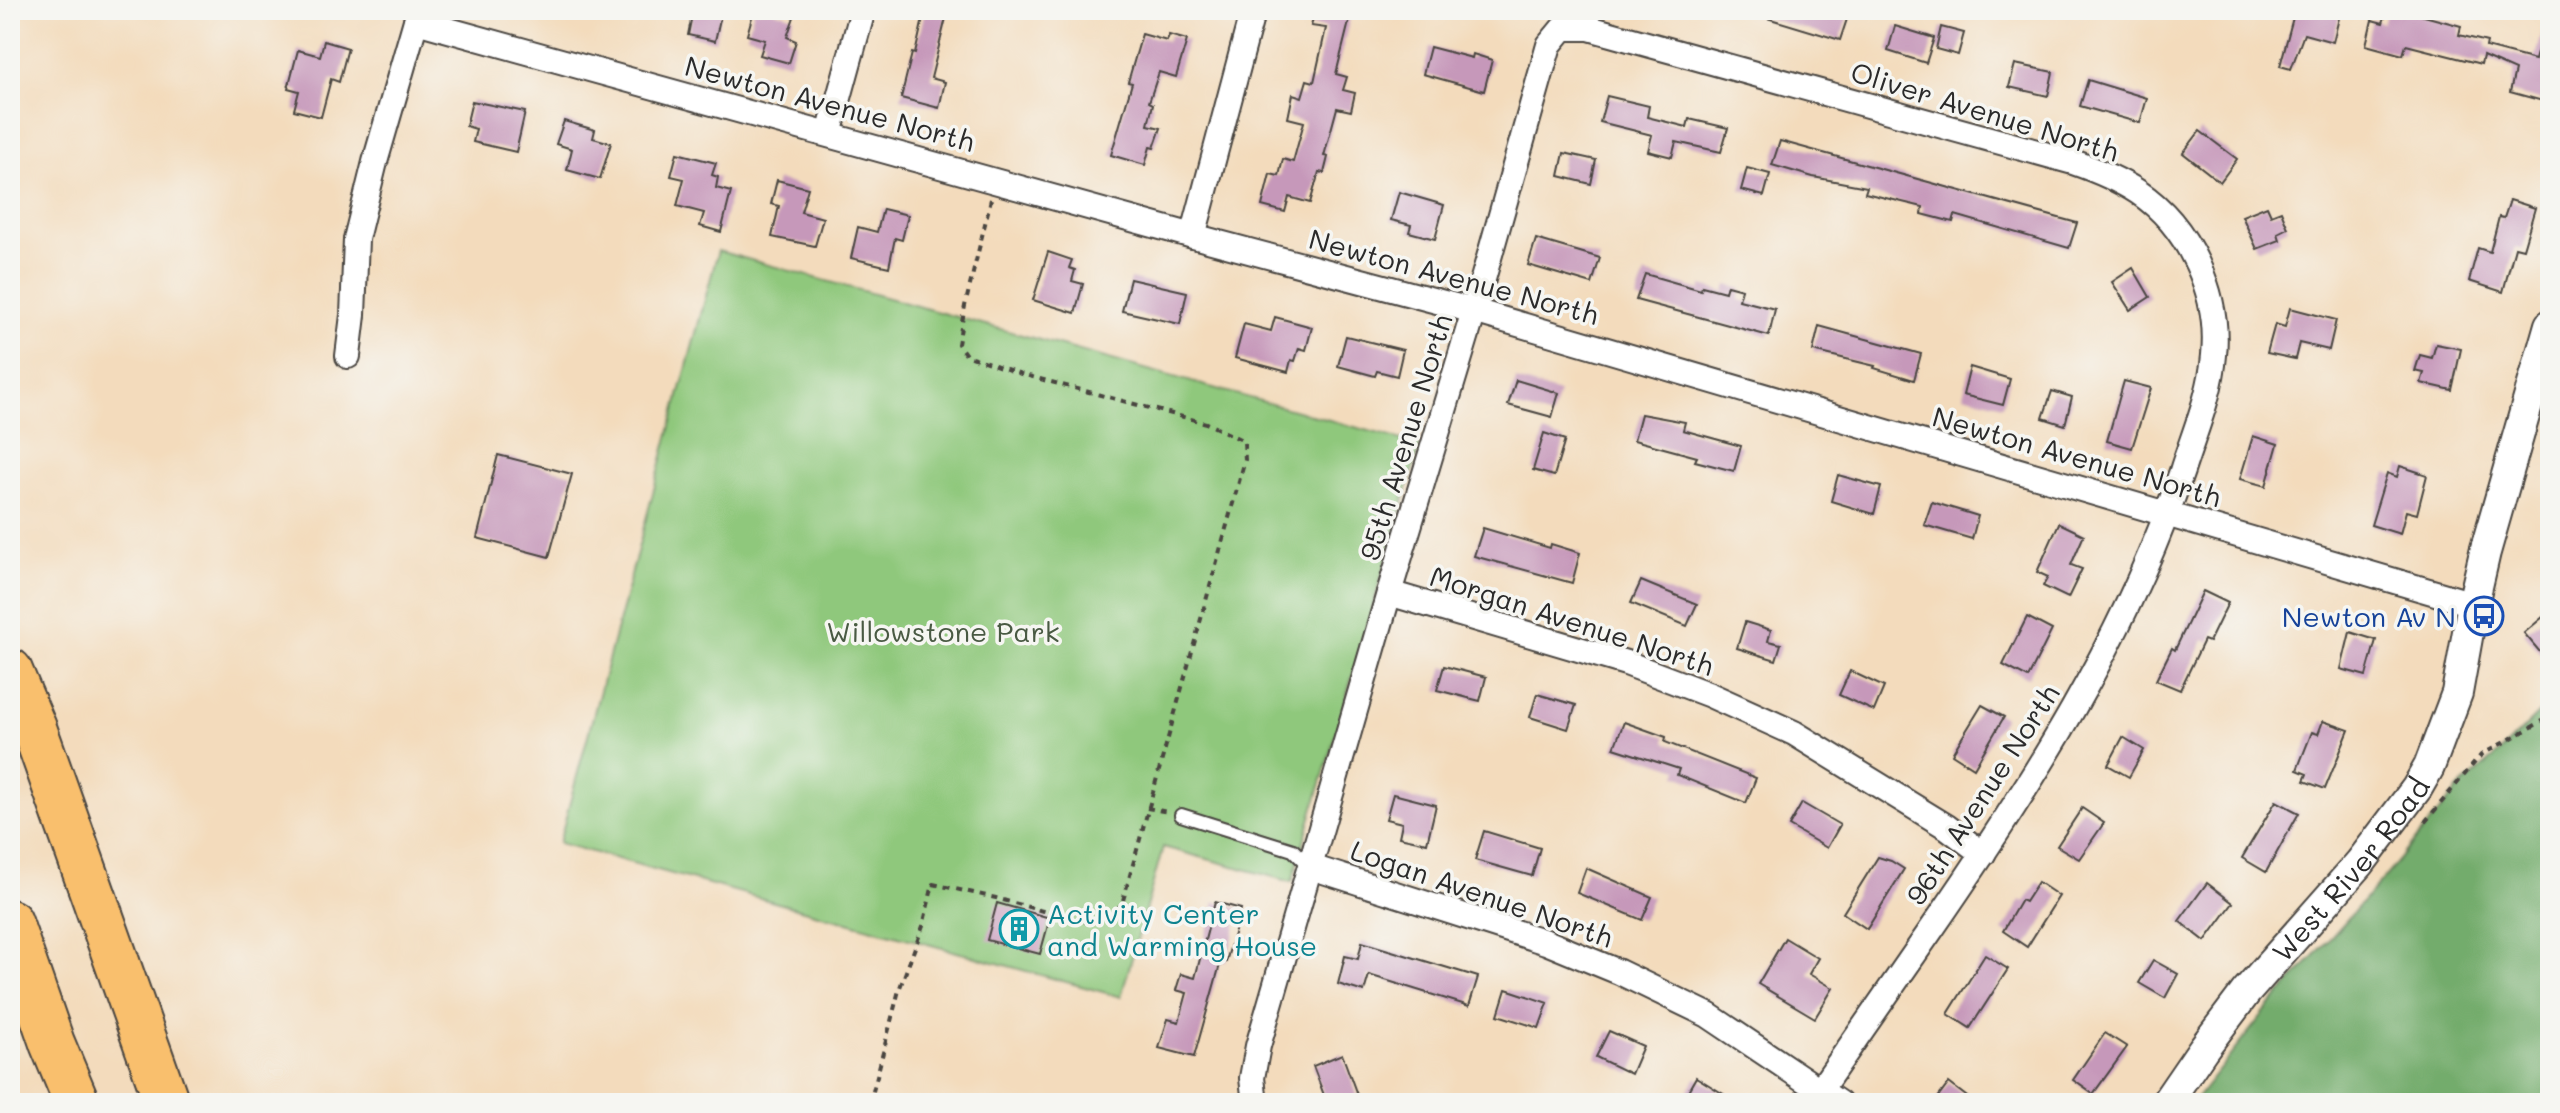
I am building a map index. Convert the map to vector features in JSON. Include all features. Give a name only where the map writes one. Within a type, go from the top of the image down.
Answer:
[{"type":"highway","points":[[10,671],[34,728],[167,1103]]},
{"type":"highway","points":[[10,922],[47,1030],[77,1103]]},
{"type":"street","points":[[829,134],[863,10]]},
{"type":"street","points":[[1193,236],[1253,10]]},
{"type":"street","points":[[348,356],[356,239],[417,15]]},
{"type":"street","name":"Newton Avenue North","points":[[417,15],[1193,236],[1474,311],[2473,604]]},
{"type":"street","name":"95th Avenue North","points":[[1255,1103],[1252,1078],[1258,1046],[1549,45],[1563,28]]},
{"type":"street","name":"Oliver Avenue North","points":[[1563,28],[1589,28],[2073,162],[2103,173],[2140,194],[2167,219],[2189,247],[2204,281],[2213,316],[2215,354],[2207,396],[2167,514]]},
{"type":"street","name":"West River Road","points":[[2166,1103],[2246,992],[2360,863],[2417,788],[2440,743],[2457,693],[2473,604],[2550,325]]},
{"type":"street","name":"96th Avenue North","points":[[1823,1099],[2065,726],[2119,624],[2167,514]]},
{"type":"street","name":"Morgan Avenue North","points":[[1389,593],[1626,663],[1710,695],[1794,733],[1934,819],[1983,854]]},
{"type":"street","name":"Logan Avenue North","points":[[1311,867],[1546,942],[1619,972],[1708,1015],[1823,1099]]},
{"type":"lane","points":[[1181,815],[1293,850],[1311,867]]},
{"type":"path","points":[[870,1103],[899,990],[923,926],[933,884],[1082,922],[1108,918],[1122,904],[1245,460],[1244,441],[1206,423],[1021,374],[966,355],[958,344],[996,180]]},
{"type":"green space","name":"Willowstone Park","points":[[718,251],[1420,445],[1292,882],[1163,847],[1121,997],[559,843]]},
{"type":"green space","points":[[2550,702],[2550,1103],[2193,1103],[2267,1009],[2385,877],[2458,789]]},
{"type":"building","points":[[693,10],[722,10],[715,41],[688,35]]},
{"type":"building","points":[[754,10],[772,10],[794,17],[787,37],[796,41],[789,63],[760,55],[765,40],[747,35]]},
{"type":"building","points":[[925,10],[948,10],[931,78],[945,82],[939,108],[901,98]]},
{"type":"building","points":[[1316,10],[1352,10],[1336,74],[1347,77],[1343,90],[1355,93],[1351,111],[1337,108],[1324,156],[1328,157],[1324,173],[1319,172],[1310,203],[1289,197],[1285,212],[1262,206],[1270,174],[1279,176],[1283,159],[1293,162],[1304,122],[1288,118],[1293,94],[1302,97],[1307,80],[1314,82],[1326,28],[1311,26]]},
{"type":"building","points":[[1755,10],[1850,10],[1840,40],[1754,14]]},
{"type":"building","points":[[2295,10],[2341,10],[2333,42],[2304,34],[2291,69],[2280,66]]},
{"type":"building","points":[[2387,10],[2402,10],[2461,26],[2459,35],[2487,42],[2486,47],[2535,60],[2545,23],[2550,24],[2550,103],[2510,92],[2515,70],[2483,56],[2481,64],[2406,45],[2403,55],[2366,45],[2372,20],[2383,23]]},
{"type":"building","points":[[1895,26],[1934,38],[1926,63],[1888,51]]},
{"type":"building","points":[[1941,27],[1964,33],[1958,55],[1936,49]]},
{"type":"building","points":[[1142,34],[1167,41],[1169,35],[1187,40],[1176,77],[1159,72],[1149,102],[1153,104],[1148,125],[1161,128],[1154,148],[1150,147],[1145,165],[1111,155],[1132,83],[1128,82]]},
{"type":"building","points":[[324,41],[348,48],[339,82],[331,79],[321,117],[294,110],[299,91],[288,88],[298,50],[320,56]]},
{"type":"building","points":[[1430,47],[1492,60],[1484,91],[1423,74]]},
{"type":"building","points":[[2015,64],[2053,72],[2048,96],[2009,87]]},
{"type":"building","points":[[2088,80],[2147,98],[2140,123],[2080,106]]},
{"type":"building","points":[[1607,96],[1649,106],[1647,117],[1687,127],[1689,119],[1728,128],[1721,152],[1676,142],[1672,157],[1648,151],[1652,135],[1600,122]]},
{"type":"building","points":[[472,101],[525,112],[516,152],[473,142],[476,129],[466,126]]},
{"type":"building","points":[[564,121],[595,130],[593,138],[611,143],[600,179],[567,170],[572,149],[556,144]]},
{"type":"building","points":[[2200,131],[2237,159],[2220,182],[2183,153]]},
{"type":"building","points":[[1780,141],[2077,223],[2069,248],[1955,215],[1953,222],[1922,214],[1923,207],[1865,193],[1867,187],[1813,177],[1772,165]]},
{"type":"building","points":[[677,153],[716,163],[712,175],[718,177],[716,188],[731,192],[721,232],[700,226],[704,213],[677,206],[684,179],[671,176]]},
{"type":"building","points":[[1564,153],[1596,160],[1591,184],[1559,176]]},
{"type":"building","points":[[1747,168],[1770,174],[1764,196],[1741,190]]},
{"type":"building","points":[[777,180],[808,188],[801,212],[823,218],[815,246],[772,237],[779,206],[771,204]]},
{"type":"building","points":[[1399,192],[1444,205],[1435,239],[1409,232],[1411,225],[1391,220]]},
{"type":"building","points":[[2510,200],[2535,208],[2523,249],[2515,247],[2503,292],[2469,281],[2478,248],[2490,252],[2499,217],[2504,218]]},
{"type":"building","points":[[2267,206],[2271,215],[2281,211],[2288,228],[2278,233],[2280,240],[2257,249],[2242,216]]},
{"type":"building","points":[[883,209],[908,215],[902,240],[895,238],[889,267],[851,258],[858,227],[877,232]]},
{"type":"building","points":[[1536,239],[1600,258],[1592,284],[1528,265]]},
{"type":"building","points":[[1048,252],[1072,260],[1069,268],[1075,270],[1072,281],[1083,284],[1075,313],[1033,300]]},
{"type":"building","points":[[2133,268],[2150,297],[2130,310],[2112,282]]},
{"type":"building","points":[[1645,274],[1701,290],[1702,286],[1725,292],[1727,285],[1742,289],[1739,300],[1775,309],[1769,336],[1636,300]]},
{"type":"building","points":[[1130,279],[1187,292],[1180,324],[1122,311]]},
{"type":"building","points":[[2290,308],[2336,320],[2329,350],[2299,343],[2295,359],[2267,353],[2275,324],[2285,327]]},
{"type":"building","points":[[1275,317],[1312,327],[1306,350],[1299,348],[1288,372],[1235,358],[1244,324],[1271,331]]},
{"type":"building","points":[[1819,326],[1921,354],[1914,380],[1875,366],[1813,351]]},
{"type":"building","points":[[1346,336],[1403,350],[1397,376],[1377,371],[1375,376],[1338,366]]},
{"type":"building","points":[[2436,344],[2461,349],[2452,390],[2421,383],[2424,373],[2415,371],[2420,355],[2432,358]]},
{"type":"building","points":[[1970,367],[2010,379],[2003,405],[1963,395]]},
{"type":"building","points":[[1516,380],[1559,393],[1552,417],[1508,405]]},
{"type":"building","points":[[2124,381],[2151,388],[2132,448],[2107,441]]},
{"type":"building","points":[[2052,391],[2072,397],[2065,425],[2043,418]]},
{"type":"building","points":[[1641,414],[1685,422],[1683,430],[1741,446],[1734,471],[1695,461],[1697,457],[1634,440]]},
{"type":"building","points":[[1544,433],[1565,440],[1554,476],[1533,470]]},
{"type":"building","points":[[2253,436],[2278,444],[2266,486],[2240,479]]},
{"type":"building","points":[[498,455],[572,474],[549,557],[477,538]]},
{"type":"building","points":[[2400,466],[2427,475],[2417,514],[2406,511],[2400,534],[2371,525],[2387,473],[2397,477]]},
{"type":"building","points":[[1838,475],[1881,487],[1874,514],[1831,501]]},
{"type":"building","points":[[1932,502],[1978,516],[1972,539],[1924,525]]},
{"type":"building","points":[[2059,523],[2084,535],[2071,565],[2082,569],[2068,598],[2043,586],[2048,577],[2037,572]]},
{"type":"building","points":[[1483,528],[1550,548],[1551,544],[1580,553],[1572,583],[1474,556]]},
{"type":"building","points":[[1641,581],[1697,604],[1687,626],[1631,603]]},
{"type":"building","points":[[2203,591],[2228,603],[2209,642],[2204,640],[2180,690],[2156,680],[2172,648],[2175,650]]},
{"type":"building","points":[[2550,611],[2550,664],[2524,633]]},
{"type":"building","points":[[2027,617],[2052,630],[2028,678],[2003,665]]},
{"type":"building","points":[[1745,622],[1771,630],[1768,641],[1781,644],[1776,660],[1737,648]]},
{"type":"building","points":[[2350,632],[2376,640],[2366,676],[2341,669]]},
{"type":"building","points":[[1444,666],[1486,677],[1480,701],[1437,690]]},
{"type":"building","points":[[1850,671],[1884,687],[1874,711],[1839,695]]},
{"type":"building","points":[[1537,694],[1576,705],[1568,729],[1530,717]]},
{"type":"building","points":[[1982,705],[2004,717],[1974,768],[1952,754]]},
{"type":"building","points":[[2323,721],[2349,730],[2325,789],[2304,781],[2307,774],[2297,770],[2312,732],[2318,734]]},
{"type":"building","points":[[1624,722],[1666,737],[1665,742],[1756,778],[1746,803],[1677,775],[1679,769],[1614,748]]},
{"type":"building","points":[[2123,737],[2144,750],[2129,777],[2108,765]]},
{"type":"building","points":[[1393,794],[1436,805],[1427,843],[1399,837],[1402,823],[1386,819]]},
{"type":"building","points":[[2276,801],[2299,813],[2266,872],[2242,858]]},
{"type":"building","points":[[1802,803],[1840,825],[1827,848],[1789,826]]},
{"type":"building","points":[[2082,808],[2104,823],[2079,859],[2057,846]]},
{"type":"building","points":[[1484,831],[1540,848],[1532,876],[1475,860]]},
{"type":"building","points":[[1878,857],[1904,869],[1867,929],[1843,913]]},
{"type":"building","points":[[1586,868],[1652,897],[1642,920],[1577,893]]},
{"type":"building","points":[[2038,882],[2059,896],[2027,947],[2003,931],[2021,900],[2025,902]]},
{"type":"building","points":[[2207,883],[2233,903],[2205,941],[2179,921]]},
{"type":"building","points":[[1215,902],[1241,909],[1226,962],[1221,961],[1194,1057],[1159,1048],[1168,1019],[1179,1022],[1187,993],[1176,990],[1181,974],[1195,978]]},
{"type":"building","name":"Activity Center and Warming House","points":[[997,903],[1050,918],[1040,954],[987,940]]},
{"type":"building","points":[[1785,938],[1818,958],[1809,974],[1833,988],[1815,1018],[1758,984]]},
{"type":"building","points":[[1362,942],[1478,977],[1469,1006],[1369,975],[1364,992],[1338,984],[1345,956],[1358,959]]},
{"type":"building","points":[[1985,955],[2008,969],[1970,1028],[1948,1014]]},
{"type":"building","points":[[2153,960],[2178,974],[2165,998],[2139,983]]},
{"type":"building","points":[[1506,989],[1548,1003],[1539,1028],[1498,1015]]},
{"type":"building","points":[[1609,1031],[1643,1046],[1631,1074],[1596,1057]]},
{"type":"building","points":[[2105,1033],[2127,1047],[2093,1094],[2073,1080]]},
{"type":"building","points":[[1342,1054],[1360,1103],[1327,1103],[1313,1066]]},
{"type":"building","points":[[1696,1077],[1738,1103],[1681,1103]]},
{"type":"building","points":[[1949,1083],[1975,1103],[1934,1103]]},
{"type":"place","name":"Newton Av N","points":[[2484,616]]},
{"type":"place","name":"Activity Center and Warming House","points":[[1019,929]]}]
